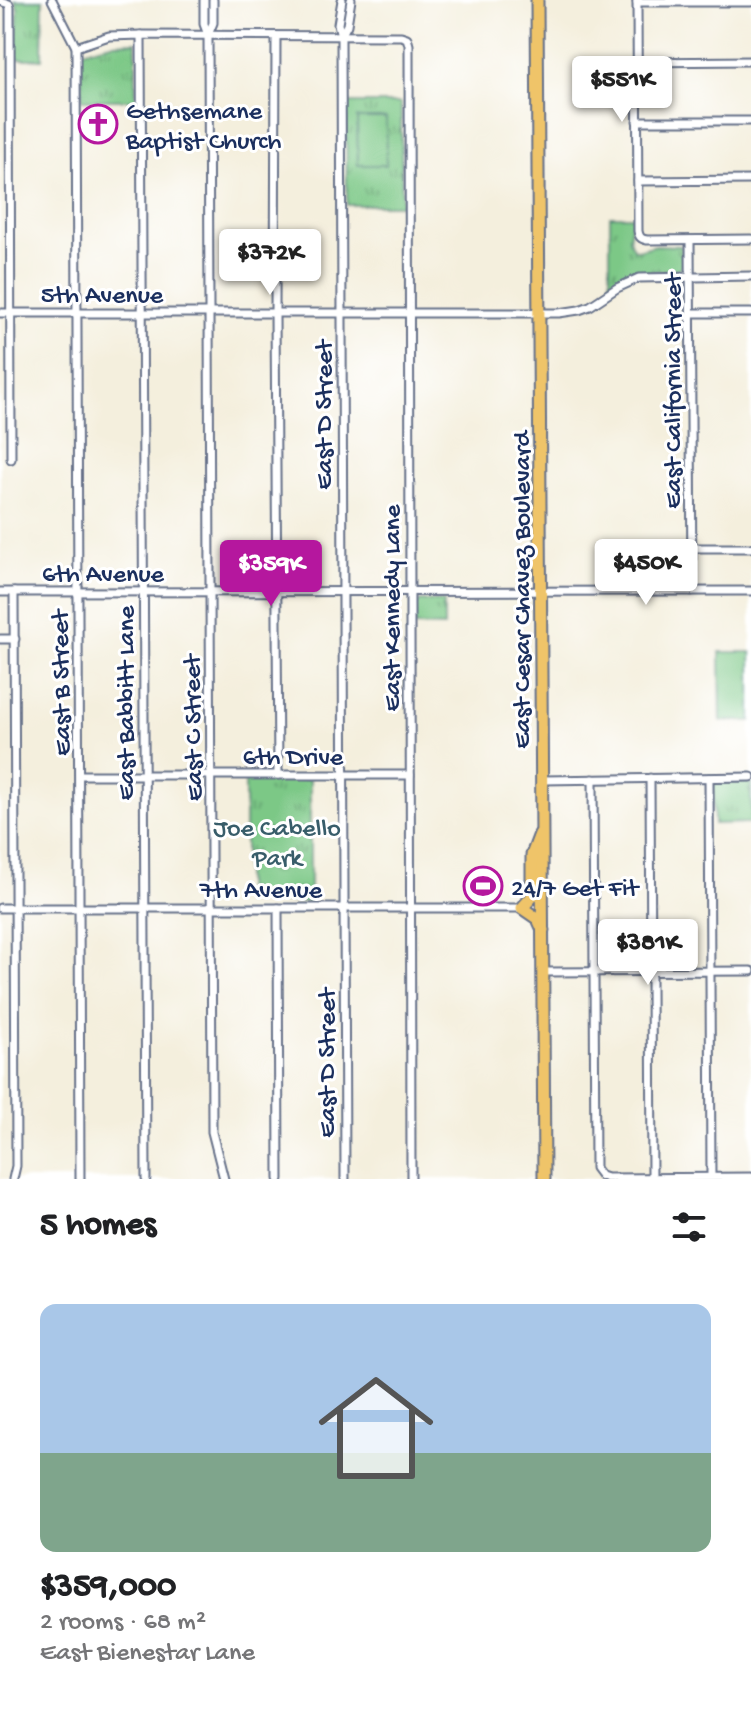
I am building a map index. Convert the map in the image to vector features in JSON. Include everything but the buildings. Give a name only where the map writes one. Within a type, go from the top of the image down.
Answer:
[{"type":"highway","name":"East Cesar Chavez Boulevard","points":[[537,0],[544,1179]]},
{"type":"highway","points":[[543,826],[532,855],[532,897],[522,908],[538,919],[544,932]]},
{"type":"street","name":"East B Street","points":[[52,0],[76,47],[80,1179]]},
{"type":"street","name":"East C Street","points":[[204,0],[204,24],[208,35],[212,1132],[224,1179]]},
{"type":"street","name":"East C Street","points":[[208,35],[213,23],[213,0]]},
{"type":"street","name":"East D Street","points":[[342,0],[338,24],[341,36],[345,1179]]},
{"type":"street","name":"East D Street","points":[[341,36],[347,25],[351,0]]},
{"type":"street","points":[[751,2],[637,1],[640,238],[751,239]]},
{"type":"street","points":[[4,2],[9,150],[11,459]]},
{"type":"street","name":"East Babbitt Lane","points":[[141,35],[146,1179]]},
{"type":"street","points":[[76,47],[109,36],[341,36]]},
{"type":"street","points":[[276,36],[278,775]]},
{"type":"street","name":"East Kennedy Lane","points":[[341,36],[401,36],[407,38],[409,45],[411,1179]]},
{"type":"street","points":[[637,62],[751,61]]},
{"type":"street","points":[[637,121],[751,121]]},
{"type":"street","points":[[0,150],[9,150]]},
{"type":"street","points":[[638,181],[751,180]]},
{"type":"street","name":"East California Street","points":[[690,240],[692,591]]},
{"type":"street","name":"5th Avenue","points":[[0,313],[540,313],[579,310],[639,278],[751,276]]},
{"type":"street","points":[[690,313],[751,313]]},
{"type":"street","points":[[691,548],[751,548]]},
{"type":"street","name":"6th Avenue","points":[[0,592],[751,591]]},
{"type":"street","points":[[13,1179],[16,1166],[14,592]]},
{"type":"street","points":[[0,639],[15,639]]},
{"type":"street","name":"6th Drive","points":[[80,775],[410,775]]},
{"type":"street","points":[[543,780],[751,777]]},
{"type":"street","points":[[650,778],[652,1178]]},
{"type":"street","points":[[709,778],[711,1176]]},
{"type":"street","points":[[593,779],[595,1168],[597,1173],[607,1178],[751,1177]]},
{"type":"street","name":"7th Avenue","points":[[0,908],[522,908]]},
{"type":"street","points":[[278,908],[279,1179]]},
{"type":"street","points":[[544,972],[751,971]]},
{"type":"green space","points":[[15,0],[43,0],[42,59],[16,59],[18,9]]},
{"type":"green space","points":[[136,42],[136,100],[82,100],[81,51],[111,43]]},
{"type":"green space","points":[[346,103],[401,103],[402,205],[347,205]]},
{"type":"green space","points":[[357,118],[386,118],[386,165],[358,165]]},
{"type":"green space","points":[[610,216],[633,216],[629,238],[634,249],[656,245],[681,246],[681,268],[638,273],[610,285]]},
{"type":"green space","points":[[420,601],[444,601],[444,627],[415,626],[415,606]]},
{"type":"green space","points":[[720,652],[751,652],[751,721],[721,721]]},
{"type":"green space","name":"Joe Cabello Park","points":[[245,779],[310,779],[310,902],[245,902]]},
{"type":"green space","points":[[713,783],[751,783],[751,823],[714,824]]},
{"type":"place","name":"Gethsemane Baptist Church","points":[[98,124]]},
{"type":"place","name":"24/7 Get Fit","points":[[483,886]]}]
